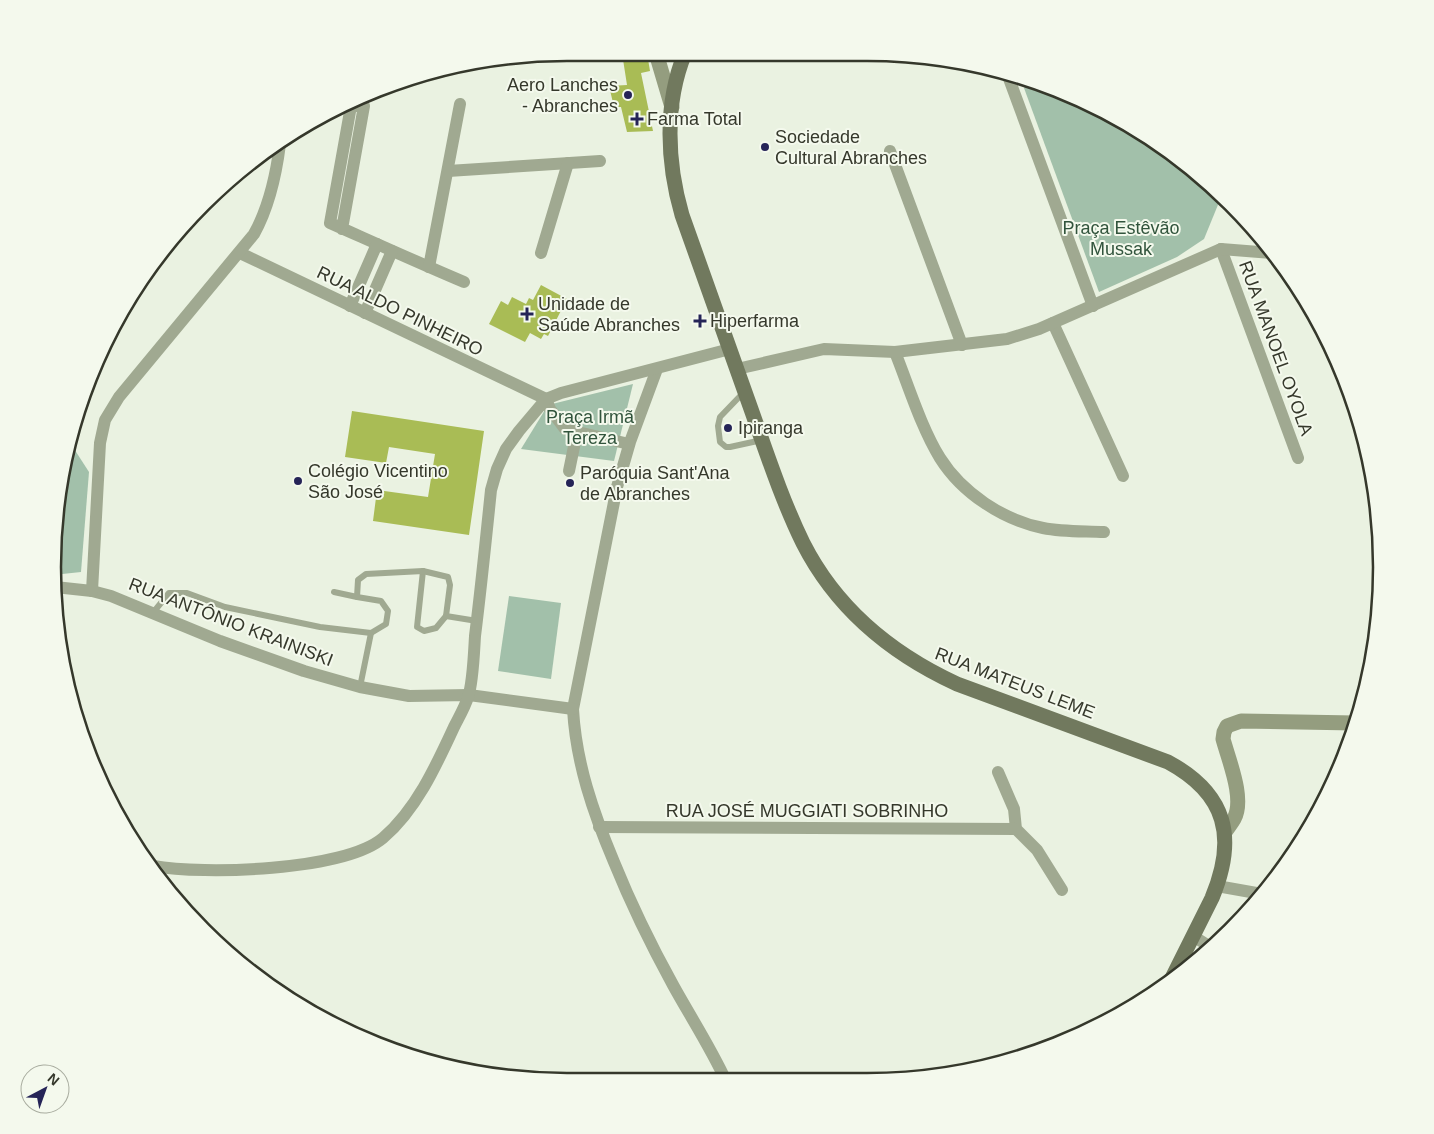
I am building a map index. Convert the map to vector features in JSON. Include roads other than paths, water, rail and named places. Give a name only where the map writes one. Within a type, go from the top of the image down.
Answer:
[{"type":"main road","points":[[672,107],[677,80],[683,61]]},
{"type":"main road","name":"RUA MATEUS LEME","points":[[672,107],[670,160],[674,187],[682,216],[785,501],[804,545],[838,595],[876,635],[901,655],[929,672],[956,684],[1151,755],[1180,768],[1198,783],[1214,802],[1222,819],[1225,832],[1223,859],[1217,886],[1178,965]]},
{"type":"street","name":"RUA MATEUS LEME","points":[[658,61],[672,107]]},
{"type":"street","points":[[1010,82],[1093,306]]},
{"type":"street","points":[[429,267],[460,104]]},
{"type":"street","points":[[342,229],[364,106],[359,106]]},
{"type":"street","points":[[350,110],[330,223],[464,282]]},
{"type":"street","points":[[890,151],[962,345]]},
{"type":"street","points":[[92,591],[100,443],[105,420],[119,397],[254,234],[264,217],[268,204],[278,152]]},
{"type":"street","points":[[448,171],[600,160]]},
{"type":"street","points":[[540,253],[568,163]]},
{"type":"street","points":[[350,306],[377,244]]},
{"type":"street","points":[[737,369],[824,349],[895,352],[1016,337],[1093,306],[1221,249],[1262,252]]},
{"type":"street","name":"RUA MANOEL OYOLA","points":[[1221,249],[1298,458]]},
{"type":"street","points":[[365,313],[392,251]]},
{"type":"street","name":"RUA ALDO PINHEIRO","points":[[240,253],[546,399]]},
{"type":"street","points":[[1053,323],[1123,476]]},
{"type":"street","points":[[160,867],[197,871],[282,866],[333,859],[369,846],[382,839],[393,828],[418,795],[441,756],[469,696],[491,490],[497,469],[506,449],[546,399],[582,386],[657,369],[730,349]]},
{"type":"street","points":[[895,352],[931,441],[941,460],[970,491],[986,504],[1023,522],[1042,528],[1063,531],[1104,532]]},
{"type":"street","points":[[657,369],[617,486],[573,709],[574,730],[585,786],[599,827],[624,886],[647,935],[722,1073]]},
{"type":"street","points":[[546,399],[550,409],[566,429],[630,444]]},
{"type":"street","points":[[569,471],[576,432]]},
{"type":"street","name":"RUA ANTÔNIO KRAINISKI","points":[[62,589],[92,591],[125,601],[194,631],[274,660],[360,687],[409,696],[469,696],[573,709]]},
{"type":"street","points":[[1225,832],[1234,818],[1238,806],[1238,794],[1224,739],[1224,732],[1227,726],[1241,721],[1348,724]]},
{"type":"street","points":[[998,772],[1014,809],[1016,829],[1037,850],[1062,890]]},
{"type":"street","name":"RUA JOSÉ MUGGIATI SOBRINHO","points":[[599,827],[1016,829]]},
{"type":"street","points":[[1217,886],[1253,892]]},
{"type":"street","points":[[1193,936],[1204,943]]},
{"type":"lane","points":[[745,391],[720,417],[718,426],[720,442],[726,447],[730,447],[762,440]]},
{"type":"lane","points":[[357,597],[358,580],[366,574],[423,571],[448,577],[450,585],[446,616],[436,628],[424,631],[416,627],[423,571]]},
{"type":"lane","points":[[152,614],[169,593],[187,593],[226,607],[320,627],[371,633],[386,624],[388,611],[381,601],[334,592]]},
{"type":"lane","points":[[446,616],[477,620]]},
{"type":"lane","points":[[360,687],[371,633]]},
{"type":"place","name":"Aero Lanches - Abranches","points":[[628,95]]},
{"type":"place","name":"Farma Total","points":[[637,119]]},
{"type":"place","name":"Sociedade Cultural Abranches","points":[[765,147]]},
{"type":"place","name":"Unidade de Saúde Abranches","points":[[527,314]]},
{"type":"place","name":"Hiperfarma","points":[[700,321]]},
{"type":"place","name":"Ipiranga","points":[[728,428]]},
{"type":"place","name":"Colégio Vicentino São José","points":[[298,481]]},
{"type":"place","name":"Paróquia Sant'Ana de Abranches","points":[[570,483]]},
{"type":"park label","name":"Praça Estêvão Mussak","points":[[1121,238]]},
{"type":"park label","name":"Praça Irmã Tereza","points":[[590,427]]}]
